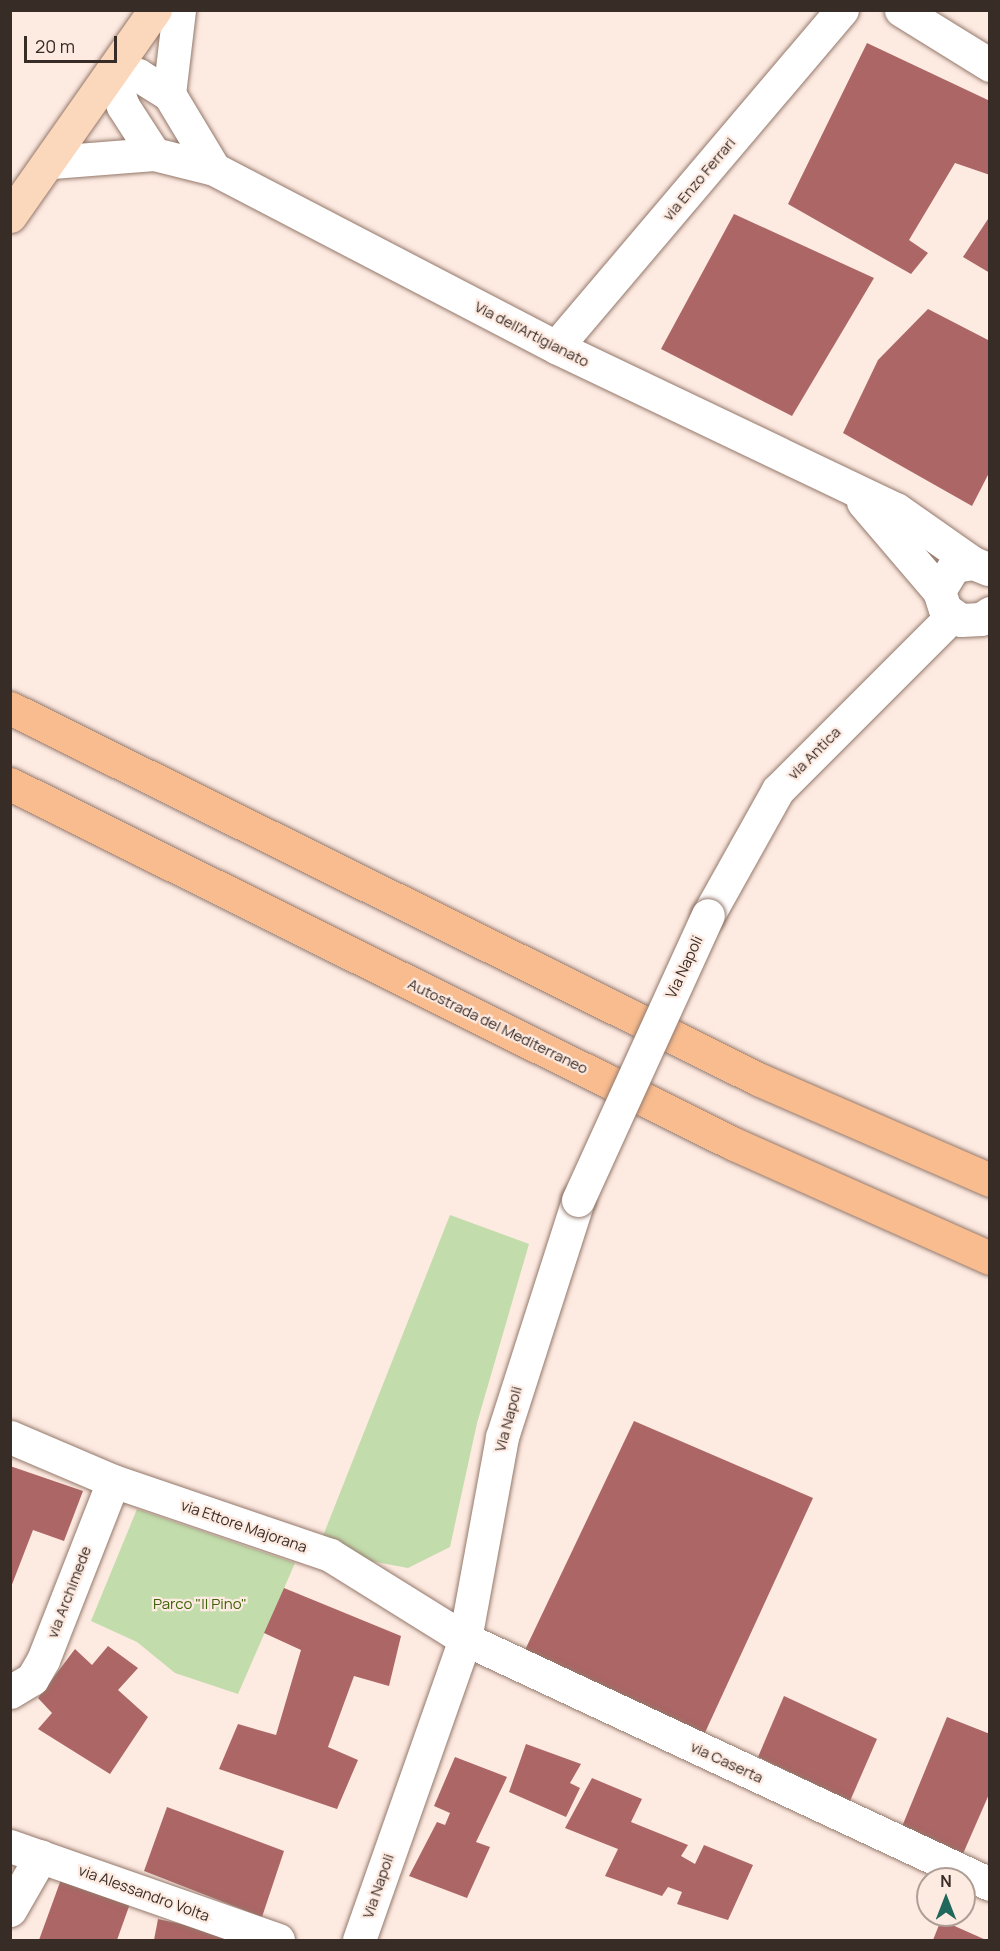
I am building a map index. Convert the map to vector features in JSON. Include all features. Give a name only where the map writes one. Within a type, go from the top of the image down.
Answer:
[{"type":"highway","points":[[10,708],[760,1080],[990,1180]]},
{"type":"highway","name":"Autostrada del Mediterraneo","points":[[10,784],[734,1144],[990,1258]]},
{"type":"main road","points":[[10,216],[52,162],[155,10]]},
{"type":"street","points":[[169,94],[179,10]]},
{"type":"street","name":"via Enzo Ferrari","points":[[556,347],[842,10]]},
{"type":"street","points":[[901,10],[990,65]]},
{"type":"street","points":[[154,154],[123,106],[111,73],[138,75],[169,94],[214,169]]},
{"type":"street","name":"Via dell'Artigianato","points":[[52,162],[154,154],[214,169],[556,347],[854,491]]},
{"type":"street","points":[[854,491],[896,509],[981,566]]},
{"type":"street","points":[[854,491],[946,604],[971,621],[990,613]]},
{"type":"street","points":[[946,604],[954,566],[981,566]]},
{"type":"street","name":"via Antica","points":[[708,915],[778,790],[946,604]]},
{"type":"street","name":"Via Napoli","points":[[359,1941],[465,1639],[502,1437],[578,1200],[708,915]]},
{"type":"street","name":"via Ettore Majorana","points":[[10,1437],[112,1481],[330,1555],[465,1639]]},
{"type":"street","name":"via Archimede","points":[[10,1692],[32,1678],[43,1660],[112,1481]]},
{"type":"street","name":"via Caserta","points":[[465,1639],[990,1884]]},
{"type":"street","points":[[10,1910],[26,1851]]},
{"type":"street","name":"via Alessandro Volta","points":[[26,1851],[278,1941]]},
{"type":"green space","points":[[450,1215],[529,1244],[477,1423],[450,1547],[408,1568],[317,1551]]},
{"type":"green space","name":"Parco \"Il Pino\"","points":[[137,1509],[295,1563],[238,1694],[175,1673],[137,1642],[91,1621]]},
{"type":"building","points":[[867,43],[990,101],[990,175],[955,163],[909,240],[928,253],[911,274],[788,204]]},
{"type":"building","points":[[734,214],[874,278],[792,416],[661,349]]},
{"type":"building","points":[[990,216],[990,273],[963,257]]},
{"type":"building","points":[[928,309],[990,341],[990,471],[972,506],[843,433],[878,360]]},
{"type":"building","points":[[634,1421],[813,1498],[702,1739],[525,1650]]},
{"type":"building","points":[[10,1466],[83,1491],[64,1541],[33,1530],[11,1587]]},
{"type":"building","points":[[284,1588],[401,1636],[389,1686],[354,1676],[328,1747],[358,1760],[337,1809],[219,1769],[238,1724],[276,1735],[301,1650],[264,1633]]},
{"type":"building","points":[[108,1646],[138,1668],[118,1690],[148,1717],[110,1774],[38,1729],[52,1713],[38,1698],[75,1649],[92,1665]]},
{"type":"building","points":[[784,1696],[877,1739],[850,1801],[758,1757]]},
{"type":"building","points":[[947,1717],[990,1734],[990,1792],[962,1856],[901,1829]]},
{"type":"building","points":[[526,1744],[581,1764],[570,1783],[580,1788],[566,1817],[509,1792]]},
{"type":"building","points":[[455,1757],[507,1777],[476,1842],[490,1847],[467,1898],[409,1876],[437,1822],[445,1825],[450,1813],[434,1806]]},
{"type":"building","points":[[592,1778],[642,1799],[631,1822],[688,1845],[681,1856],[695,1864],[704,1845],[753,1865],[728,1920],[677,1904],[682,1892],[668,1887],[662,1896],[605,1876],[618,1849],[565,1828]]},
{"type":"building","points":[[167,1807],[284,1851],[262,1917],[144,1871]]},
{"type":"building","points":[[63,1874],[132,1898],[117,1940],[39,1940]]},
{"type":"building","points":[[158,1919],[245,1938],[245,1940],[154,1940]]},
{"type":"building","points":[[938,1927],[957,1927],[986,1940],[933,1940]]}]
